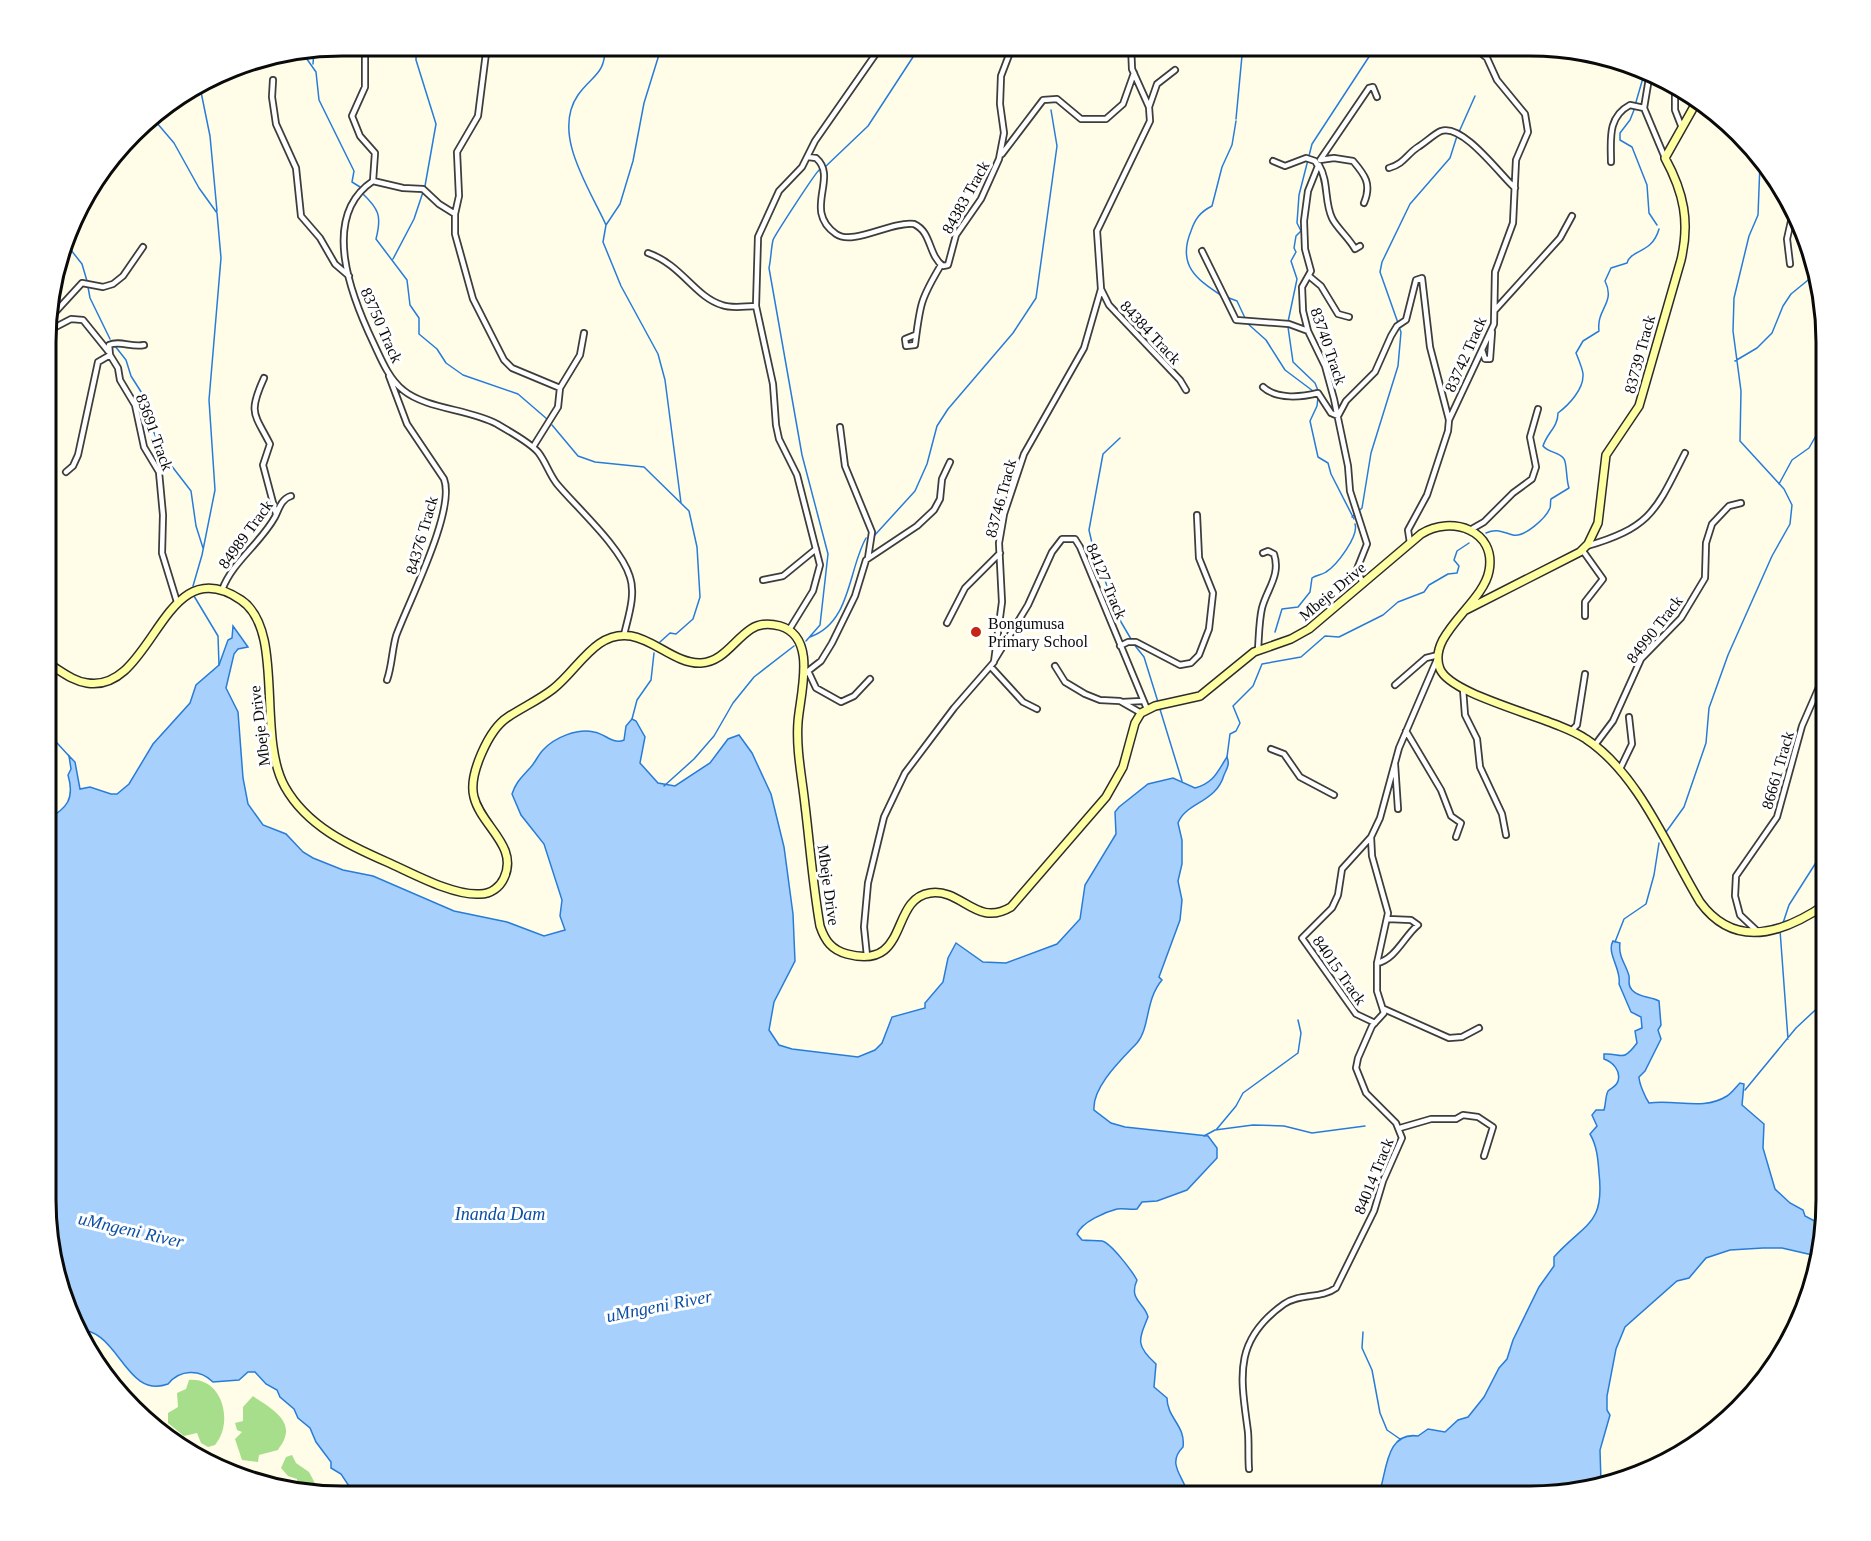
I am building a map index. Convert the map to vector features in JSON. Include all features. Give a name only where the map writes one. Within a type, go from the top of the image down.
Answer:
[{"type":"street","points":[[365,56],[365,87],[351,116],[360,136],[375,153],[373,181],[403,188],[423,189],[439,204],[455,214]]},
{"type":"street","points":[[486,56],[478,116],[457,152],[459,196],[455,214],[461,262],[478,312],[504,360],[512,368],[560,388]]},
{"type":"street","points":[[624,635],[636,637],[675,655],[700,663],[720,656],[757,626],[770,624],[789,630],[799,618],[819,574],[816,549],[797,475],[779,439],[773,384],[756,306],[756,257],[760,230],[779,191],[808,158],[819,136],[874,56]]},
{"type":"street","name":"84383 Track","points":[[808,158],[816,158],[823,169],[825,178],[819,200],[821,214],[836,234],[852,237],[893,225],[914,224],[926,234],[941,265],[949,264],[956,235],[981,199],[1000,156],[1004,133],[1000,104],[1001,76],[1009,56]]},
{"type":"street","points":[[1132,56],[1134,74],[1149,107]]},
{"type":"street","name":"83742 Track","points":[[1410,543],[1408,530],[1427,495],[1448,431],[1449,420],[1492,329],[1495,310],[1495,272],[1513,223],[1516,160],[1528,132],[1527,118],[1497,80],[1484,56]]},
{"type":"street","name":"83746 Track","points":[[992,664],[1003,589],[1000,553],[1001,526],[1024,454],[1039,430],[1054,396],[1081,357],[1101,289],[1097,231],[1122,175],[1147,132],[1149,107],[1157,84],[1175,70]]},
{"type":"street","points":[[1000,156],[1043,100],[1057,99],[1082,119],[1106,119],[1123,105],[1134,74]]},
{"type":"street","points":[[273,80],[272,97],[276,124],[297,168],[301,216],[320,238],[335,264],[349,276]]},
{"type":"street","points":[[1611,162],[1611,128],[1616,117],[1630,105],[1644,108],[1648,81]]},
{"type":"street","name":"83740 Track","points":[[1363,584],[1357,569],[1367,544],[1350,490],[1348,466],[1338,417],[1324,366],[1308,331],[1301,292],[1311,267],[1304,243],[1305,202],[1317,161],[1369,88],[1373,87],[1377,97]]},
{"type":"street","points":[[1675,96],[1675,110],[1682,128]]},
{"type":"street","name":"83739 Track","points":[[1585,549],[1599,517],[1606,455],[1639,406],[1684,249],[1685,206],[1677,180],[1644,108]]},
{"type":"street","points":[[1665,158],[1693,108]]},
{"type":"street","points":[[1389,168],[1398,165],[1416,148],[1440,132],[1449,131],[1473,144],[1516,188]]},
{"type":"street","points":[[1273,161],[1286,166],[1303,158],[1317,161],[1334,158],[1353,161],[1367,179],[1369,190],[1364,203]]},
{"type":"street","points":[[1317,161],[1325,178],[1334,221],[1355,249],[1360,246]]},
{"type":"street","name":"83750 Track","points":[[373,181],[355,198],[345,224],[344,246],[358,308],[388,370],[406,392],[484,418],[533,447],[556,483],[571,497],[627,570],[632,593],[624,635]]},
{"type":"street","points":[[1495,310],[1560,238],[1572,216]]},
{"type":"street","points":[[1790,224],[1787,239],[1790,264]]},
{"type":"street","points":[[57,310],[82,283],[103,287],[118,281],[143,247]]},
{"type":"street","points":[[1202,251],[1236,320],[1289,324],[1308,331]]},
{"type":"street","points":[[648,254],[669,262],[712,300],[732,307],[756,306]]},
{"type":"street","points":[[915,335],[921,301],[941,265]]},
{"type":"street","points":[[1309,276],[1321,286],[1338,314],[1349,318]]},
{"type":"street","points":[[1263,387],[1271,393],[1283,396],[1305,396],[1318,393],[1331,413],[1338,417],[1346,401],[1375,372],[1397,326],[1406,320],[1416,280],[1419,278],[1424,281],[1430,347],[1449,420]]},
{"type":"street","name":"84384 Track","points":[[1101,289],[1109,305],[1180,380],[1186,390]]},
{"type":"street","name":"83691 Track","points":[[56,327],[71,319],[83,320],[109,353],[118,368],[120,380],[135,405],[147,455],[159,472],[163,515],[162,553],[177,602]]},
{"type":"street","points":[[1482,350],[1485,359],[1490,359],[1492,329]]},
{"type":"street","points":[[533,447],[558,407],[560,388],[580,355],[584,333]]},
{"type":"street","points":[[66,472],[73,466],[78,455],[98,362],[109,353],[109,345],[114,343],[144,345]]},
{"type":"street","name":"84376 Track","points":[[387,680],[396,638],[418,587],[441,519],[447,489],[444,479],[407,424],[388,370]]},
{"type":"street","points":[[264,378],[255,398],[254,413],[259,428],[270,444],[262,465],[276,514]]},
{"type":"street","points":[[1384,1009],[1377,991],[1377,963],[1388,919],[1385,894],[1372,856],[1371,837],[1394,762],[1445,635],[1484,586],[1490,567],[1486,549],[1470,530],[1490,517],[1513,493],[1532,479],[1536,467],[1530,437],[1538,410]]},
{"type":"street","points":[[840,427],[845,466],[872,532],[868,558],[855,596],[821,661],[806,673],[820,692],[841,702],[854,696],[870,679]]},
{"type":"street","points":[[1466,610],[1585,549],[1638,525],[1653,511],[1670,488],[1685,453]]},
{"type":"street","points":[[868,558],[931,515],[939,502],[942,479],[950,462]]},
{"type":"street","name":"84989 Track","points":[[222,590],[231,572],[276,514],[283,500],[291,496]]},
{"type":"street","name":"84990 Track","points":[[1595,745],[1613,721],[1641,659],[1681,618],[1705,578],[1706,543],[1712,524],[1729,506],[1741,503]]},
{"type":"street","points":[[1120,646],[1128,642],[1136,642],[1180,665],[1191,663],[1199,655],[1209,629],[1213,593],[1199,558],[1197,515]]},
{"type":"street","name":"Mbeje Drive","points":[[1144,711],[1200,696],[1258,650],[1291,639],[1309,629],[1410,543],[1439,525],[1457,525],[1470,530]]},
{"type":"street","name":"84127 Track","points":[[992,664],[1031,599],[1052,552],[1066,538],[1075,539],[1120,646],[1144,711]]},
{"type":"street","points":[[763,580],[783,576],[816,549]]},
{"type":"street","points":[[1585,549],[1603,579],[1585,602],[1585,616]]},
{"type":"street","points":[[1258,650],[1262,609],[1273,584],[1276,569],[1274,554],[1268,551],[1263,553]]},
{"type":"street","points":[[947,623],[965,588],[1000,553]]},
{"type":"street","points":[[56,669],[70,678],[84,682],[106,682],[132,662],[177,602],[191,591],[201,588],[222,590]]},
{"type":"street","name":"Mbeje Drive","points":[[222,590],[243,601],[260,622],[267,658],[273,757],[286,789],[301,808],[325,830],[351,846],[438,884],[479,895],[490,892],[502,884],[508,866],[504,848],[480,813],[472,791],[480,758],[490,735],[504,719],[554,689],[600,642],[611,636],[624,635]]},
{"type":"street","name":"Mbeje Drive","points":[[789,630],[802,653],[806,673],[798,746],[820,926],[831,946],[848,954],[867,956]]},
{"type":"street","points":[[1395,686],[1426,658],[1438,656]]},
{"type":"street","points":[[1438,656],[1444,676],[1463,689],[1572,730],[1595,745],[1620,769],[1705,908],[1725,926],[1741,931],[1791,926],[1816,910]]},
{"type":"street","points":[[1037,709],[1023,702],[992,664],[954,708],[903,777],[890,802],[869,873],[864,927],[867,956],[883,951],[891,945],[909,906],[923,894],[943,893],[975,910],[992,914],[1004,911],[1018,901],[1106,797],[1123,767],[1132,732],[1144,711],[1122,702]]},
{"type":"street","points":[[1055,666],[1065,682],[1085,694],[1100,700],[1142,701]]},
{"type":"street","points":[[1572,730],[1578,719],[1577,711],[1586,674]]},
{"type":"street","points":[[1463,689],[1465,715],[1477,739],[1482,773],[1502,814],[1506,835]]},
{"type":"street","name":"86661 Track","points":[[1757,931],[1740,915],[1736,896],[1736,876],[1777,817],[1802,726],[1816,694]]},
{"type":"street","points":[[1620,769],[1632,744],[1629,717]]},
{"type":"street","points":[[1406,731],[1441,790],[1451,816],[1461,823],[1456,837]]},
{"type":"street","points":[[1271,749],[1284,754],[1300,777],[1334,795]]},
{"type":"street","points":[[1394,762],[1398,809]]},
{"type":"street","name":"84015 Track","points":[[1371,837],[1342,869],[1338,895],[1332,908],[1302,938],[1356,1014],[1375,1023]]},
{"type":"street","points":[[1377,963],[1390,956],[1410,930],[1418,925],[1411,920],[1388,919]]},
{"type":"street","name":"84015 Track","points":[[1384,1009],[1449,1038],[1462,1037],[1479,1028]]},
{"type":"street","name":"84014 Track","points":[[1249,1469],[1249,1444],[1241,1379],[1247,1350],[1265,1322],[1283,1305],[1295,1299],[1327,1293],[1336,1288],[1376,1205],[1383,1181],[1402,1138],[1400,1128],[1371,1100],[1358,1074],[1358,1058],[1375,1023],[1382,1018],[1384,1009]]},
{"type":"street","points":[[1400,1128],[1431,1119],[1455,1119],[1464,1114],[1478,1116],[1493,1127],[1484,1156]]},
{"type":"green space","points":[[189,1380],[201,1381],[210,1386],[222,1403],[224,1425],[215,1445],[208,1447],[201,1443],[197,1433],[184,1436],[168,1423],[168,1413],[178,1407],[177,1393],[186,1389]]},
{"type":"green space","points":[[253,1396],[281,1417],[286,1430],[278,1450],[259,1455],[258,1462],[242,1460],[235,1439],[242,1432],[237,1430],[235,1423],[243,1421],[243,1407]]},
{"type":"green space","points":[[292,1455],[296,1463],[309,1472],[315,1484],[297,1482],[297,1479],[288,1476],[281,1468],[286,1457]]},
{"type":"water","name":"Inanda Dam","points":[[233,626],[248,647],[238,649],[234,654],[226,688],[238,712],[243,778],[248,804],[263,825],[286,834],[303,852],[313,858],[343,870],[373,876],[454,911],[507,922],[544,936],[565,930],[560,916],[562,900],[544,844],[521,815],[512,794],[517,783],[543,750],[560,738],[581,731],[598,733],[616,741],[624,740],[626,726],[632,719],[636,721],[645,737],[640,763],[658,783],[675,786],[710,763],[728,739],[739,735],[752,753],[771,794],[784,847],[793,914],[795,961],[774,1002],[769,1030],[779,1045],[792,1049],[858,1057],[875,1050],[882,1043],[892,1017],[925,1008],[925,1003],[943,982],[948,958],[956,943],[983,962],[1006,963],[1057,944],[1080,919],[1085,885],[1116,834],[1115,812],[1119,807],[1148,784],[1173,778],[1195,788],[1201,786],[1214,776],[1227,757],[1228,766],[1215,791],[1187,811],[1178,823],[1182,840],[1182,864],[1178,881],[1182,900],[1180,920],[1159,977],[1162,980],[1153,996],[1141,1037],[1103,1083],[1095,1101],[1094,1110],[1111,1123],[1125,1127],[1208,1136],[1217,1148],[1217,1158],[1187,1190],[1157,1201],[1142,1202],[1137,1209],[1117,1209],[1106,1212],[1094,1218],[1077,1234],[1082,1240],[1106,1243],[1121,1258],[1137,1280],[1134,1292],[1148,1317],[1142,1332],[1142,1348],[1156,1364],[1154,1387],[1167,1398],[1170,1411],[1182,1433],[1183,1447],[1178,1454],[1176,1466],[1185,1486],[349,1486],[341,1474],[331,1468],[331,1462],[316,1442],[310,1428],[298,1418],[294,1409],[280,1397],[277,1390],[266,1384],[255,1372],[248,1372],[239,1380],[213,1382],[196,1373],[184,1373],[168,1384],[153,1386],[141,1382],[102,1339],[88,1332],[77,1309],[65,1274],[58,1237],[56,1218],[56,814],[64,807],[70,797],[69,756],[75,762],[80,789],[90,787],[117,794],[129,784],[153,744],[190,703],[196,685],[219,665],[228,640],[232,638]]},
{"type":"water","points":[[1613,941],[1620,943],[1620,952],[1629,976],[1630,988],[1635,993],[1659,1001],[1661,1025],[1658,1030],[1661,1039],[1645,1071],[1639,1077],[1642,1090],[1649,1103],[1708,1103],[1727,1096],[1740,1083],[1744,1084],[1742,1105],[1764,1124],[1763,1148],[1775,1189],[1790,1203],[1803,1210],[1805,1216],[1815,1221],[1810,1254],[1782,1248],[1763,1248],[1730,1250],[1706,1258],[1689,1278],[1677,1281],[1625,1327],[1616,1349],[1607,1396],[1607,1410],[1610,1415],[1600,1450],[1601,1477],[1567,1483],[1530,1486],[1381,1486],[1389,1457],[1399,1440],[1407,1436],[1418,1436],[1428,1429],[1445,1432],[1458,1420],[1468,1417],[1484,1397],[1499,1368],[1507,1359],[1513,1340],[1539,1287],[1554,1266],[1554,1257],[1590,1222],[1595,1214],[1599,1204],[1600,1190],[1597,1153],[1590,1134],[1597,1126],[1592,1115],[1596,1110],[1604,1110],[1608,1091],[1616,1084],[1619,1077],[1616,1067],[1604,1059],[1604,1054],[1622,1056],[1628,1053],[1637,1043],[1635,1031],[1642,1028],[1641,1017],[1631,1012],[1619,984],[1611,946]]},
{"type":"waterway","points":[[416,56],[436,124],[425,186]]},
{"type":"waterway","points":[[605,56],[601,69],[578,95],[571,110],[569,127],[576,161],[606,225]]},
{"type":"waterway","points":[[659,56],[644,103],[633,161],[620,204],[606,225],[603,242],[621,286],[658,354],[665,380],[681,503]]},
{"type":"waterway","points":[[825,167],[868,126],[913,56]]},
{"type":"waterway","points":[[1236,119],[1242,56]]},
{"type":"waterway","points":[[1288,322],[1297,279],[1291,261],[1296,252],[1294,248],[1296,236],[1301,231],[1297,223],[1299,195],[1312,144],[1369,56]]},
{"type":"waterway","points":[[313,64],[314,57]]},
{"type":"waterway","points":[[306,58],[316,72],[319,100],[354,171],[352,182],[360,187]]},
{"type":"waterway","points":[[1636,102],[1643,79]]},
{"type":"waterway","points":[[201,92],[210,136],[217,211]]},
{"type":"waterway","points":[[1459,132],[1475,96]]},
{"type":"waterway","points":[[874,536],[915,491],[927,464],[937,426],[948,409],[1013,333],[1036,298],[1057,146],[1051,110]]},
{"type":"waterway","points":[[1634,110],[1620,133],[1620,140],[1632,147],[1647,185],[1649,213],[1657,225]]},
{"type":"waterway","points":[[1222,296],[1197,277],[1188,262],[1186,253],[1194,223],[1201,213],[1212,206],[1222,167],[1232,145],[1236,121]]},
{"type":"waterway","points":[[157,123],[174,143],[199,188],[217,213],[221,258],[209,400],[215,490],[202,555],[193,586]]},
{"type":"waterway","points":[[1398,323],[1380,272],[1382,262],[1410,204],[1450,158],[1457,136]]},
{"type":"waterway","points":[[806,641],[820,625],[828,554],[802,455],[769,268],[773,240],[820,169]]},
{"type":"waterway","points":[[1666,832],[1684,807],[1706,743],[1709,708],[1728,655],[1772,556],[1790,524],[1792,505],[1784,489],[1740,441],[1741,391],[1733,331],[1734,298],[1749,236],[1758,215],[1760,172]]},
{"type":"waterway","points":[[393,259],[414,219],[423,192]]},
{"type":"waterway","points":[[362,193],[378,213],[379,224],[376,239],[407,280],[410,305],[419,318],[419,334],[437,349],[446,363],[463,375],[518,394],[547,419]]},
{"type":"waterway","points":[[1486,533],[1496,531],[1513,535],[1523,533],[1539,522],[1548,512],[1551,499],[1569,488],[1564,459],[1543,446],[1558,418],[1558,413],[1571,401],[1581,386],[1583,374],[1576,353],[1583,341],[1599,331],[1600,317],[1608,295],[1605,281],[1611,268],[1627,263],[1633,255],[1652,243],[1659,229]]},
{"type":"waterway","points":[[71,250],[82,264],[87,281]]},
{"type":"waterway","points":[[1735,361],[1757,348],[1772,333],[1783,306],[1791,294],[1809,280]]},
{"type":"waterway","points":[[88,287],[90,298],[110,339]]},
{"type":"waterway","points":[[1229,298],[1237,301],[1245,318]]},
{"type":"waterway","points":[[1247,323],[1266,340],[1285,370],[1313,391]]},
{"type":"waterway","points":[[1288,327],[1293,362],[1315,383],[1319,393]]},
{"type":"waterway","points":[[1352,517],[1362,508],[1371,453],[1398,366],[1401,332],[1399,327]]},
{"type":"waterway","points":[[115,346],[126,360],[131,376],[150,406],[154,416],[152,428],[164,456],[191,491],[196,526],[203,548]]},
{"type":"waterway","points":[[1318,397],[1317,406],[1310,421],[1318,457],[1328,463],[1331,474],[1354,519]]},
{"type":"waterway","points":[[552,425],[578,456],[595,462],[644,467],[689,511],[697,547],[700,597],[693,619],[676,634],[670,633],[660,642]]},
{"type":"waterway","points":[[1779,484],[1792,460],[1809,448],[1816,436]]},
{"type":"waterway","points":[[1120,438],[1103,454],[1089,530],[1094,552],[1121,622],[1131,639]]},
{"type":"waterway","points":[[1275,632],[1282,609],[1298,607],[1310,592],[1312,578],[1326,572],[1341,557],[1354,536],[1355,524]]},
{"type":"waterway","points":[[810,637],[823,630],[834,620],[841,608],[866,538]]},
{"type":"waterway","points":[[1227,757],[1230,734],[1236,731],[1240,723],[1233,706],[1253,686],[1262,664],[1301,657],[1325,636],[1339,637],[1383,615],[1398,602],[1424,592],[1429,585],[1448,574],[1457,573],[1459,566],[1454,560],[1457,551],[1469,543]]},
{"type":"waterway","points":[[194,596],[218,636],[219,665]]},
{"type":"waterway","points":[[1133,643],[1144,657],[1158,702]]},
{"type":"waterway","points":[[664,786],[694,759],[714,736],[733,703],[754,677],[794,646]]},
{"type":"waterway","points":[[632,719],[637,700],[651,680],[654,653]]},
{"type":"waterway","points":[[1159,706],[1182,781]]},
{"type":"waterway","points":[[56,742],[69,756]]},
{"type":"waterway","points":[[1615,942],[1624,919],[1646,904],[1659,843]]},
{"type":"waterway","points":[[1783,923],[1789,905],[1816,863]]},
{"type":"waterway","points":[[1780,930],[1788,1039]]},
{"type":"waterway","points":[[1745,1090],[1796,1028],[1816,1009]]},
{"type":"waterway","points":[[1216,1130],[1236,1106],[1243,1093],[1298,1053],[1301,1033],[1298,1020]]},
{"type":"waterway","points":[[1204,1136],[1215,1130],[1253,1125],[1284,1126],[1312,1133],[1365,1126]]},
{"type":"waterway","points":[[1363,1332],[1362,1348],[1372,1370],[1380,1413],[1387,1430],[1400,1439]]},
{"type":"place","name":"Bongumusa Primary School","points":[[976,632]]},
{"type":"water label","name":"uMngeni River","points":[[131,1230]]},
{"type":"water label","name":"uMngeni River","points":[[659,1306]]}]
